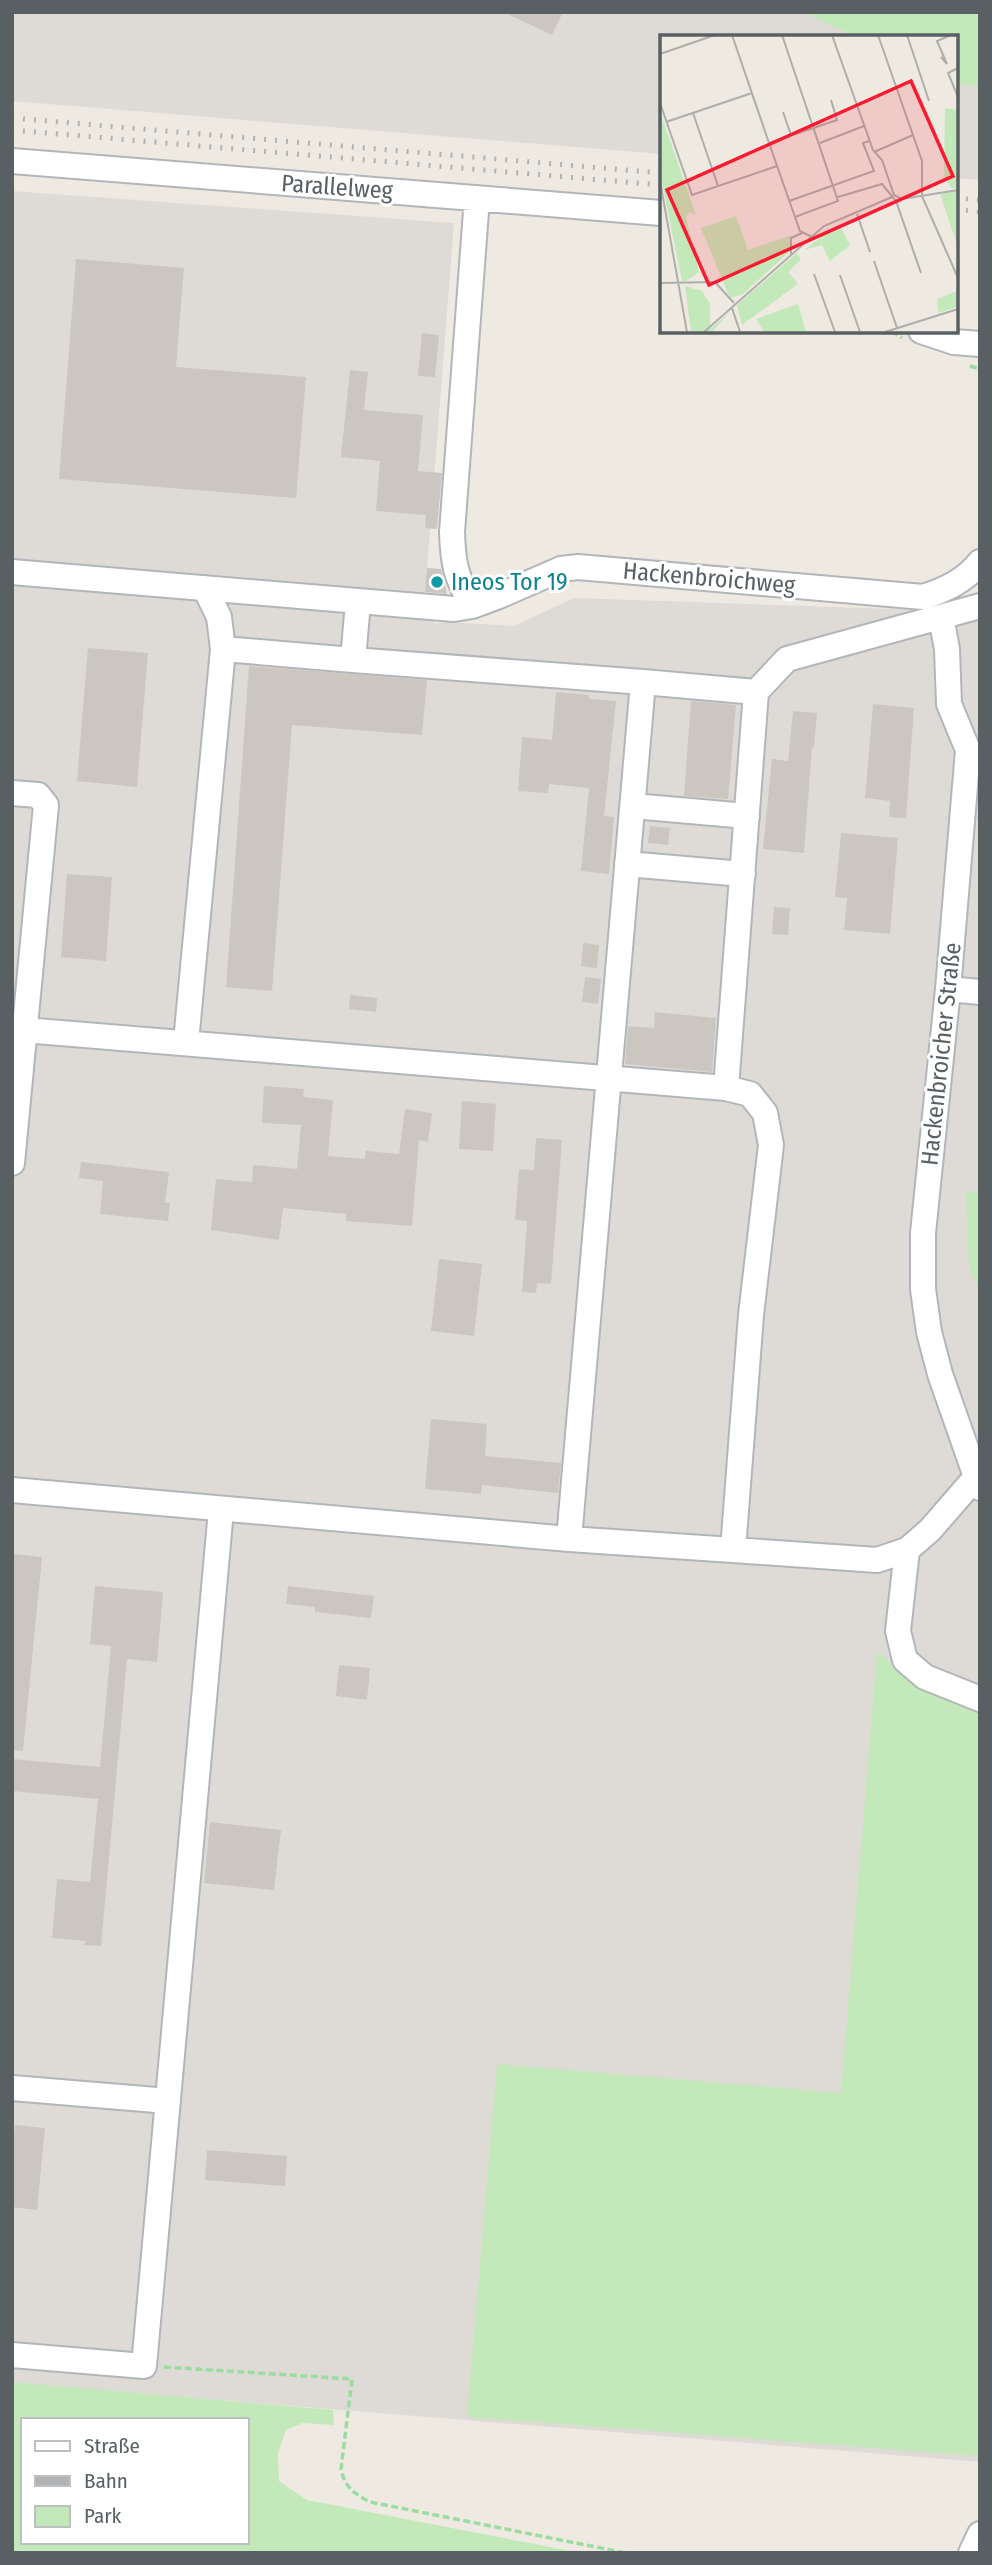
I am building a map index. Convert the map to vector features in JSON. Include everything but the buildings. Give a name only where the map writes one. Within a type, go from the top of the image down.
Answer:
[{"type":"street","name":"Parallelweg","points":[[12,161],[660,213]]},
{"type":"street","points":[[472,606],[457,580],[452,531],[477,198]]},
{"type":"street","points":[[923,332],[954,342],[980,344]]},
{"type":"street","name":"Hackenbroichweg","points":[[12,572],[454,609],[472,606],[561,569],[578,567],[923,597],[945,590],[961,580],[980,562]]},
{"type":"street","points":[[186,1042],[223,649],[219,617],[205,588]]},
{"type":"street","points":[[354,660],[358,602]]},
{"type":"street","points":[[726,1088],[755,692],[787,659],[980,606]]},
{"type":"street","name":"Hackenbroicher Straße","points":[[941,617],[947,649],[949,704],[968,750],[948,989],[923,1233],[923,1289],[929,1332],[940,1374],[978,1482]]},
{"type":"street","points":[[223,649],[755,692]]},
{"type":"street","points":[[569,1539],[643,682]]},
{"type":"street","points":[[12,793],[38,795],[46,805],[19,1029],[12,1163]]},
{"type":"street","points":[[633,806],[747,816]]},
{"type":"street","points":[[626,864],[743,874]]},
{"type":"street","points":[[948,989],[980,992]]},
{"type":"street","points":[[19,1029],[726,1088],[750,1094],[765,1113],[771,1145],[751,1315],[733,1550]]},
{"type":"street","points":[[12,1490],[569,1539],[877,1560],[906,1550],[978,1482]]},
{"type":"street","points":[[12,2355],[144,2366],[221,1510]]},
{"type":"street","points":[[906,1550],[898,1631],[905,1660],[925,1677],[980,1699]]},
{"type":"street","points":[[12,2088],[168,2101]]},
{"type":"street","points":[[971,2553],[980,2533]]},
{"type":"path","points":[[144,2366],[352,2379],[341,2469],[344,2482],[352,2492],[369,2502],[626,2553]]},
{"type":"shaded area","points":[[12,12],[802,12],[852,35],[660,35],[660,154],[12,101]]},
{"type":"shaded area","points":[[957,82],[980,86],[980,180],[957,178]]},
{"type":"shaded area","points":[[12,191],[454,223],[425,594],[435,607],[434,624],[448,622],[514,626],[574,598],[921,610],[980,592],[980,2462],[12,2383]]},
{"type":"green space","points":[[802,12],[980,12],[980,86],[957,82],[957,35],[852,35]]},
{"type":"green space","points":[[966,1192],[980,1193],[980,1294],[969,1266]]},
{"type":"green space","points":[[877,1652],[918,1687],[980,1713],[980,2456],[467,2417],[497,2064],[841,2093]]},
{"type":"green space","points":[[12,2382],[333,2410],[334,2425],[303,2423],[286,2430],[278,2453],[279,2481],[307,2500],[581,2553],[12,2553]]},
{"type":"railway","points":[[12,118],[660,173]]},
{"type":"railway","points":[[12,130],[660,185]]},
{"type":"railway","points":[[957,198],[980,200]]},
{"type":"railway","points":[[957,209],[980,212]]},
{"type":"place","name":"Ineos Tor 19","points":[[437,582]]}]
